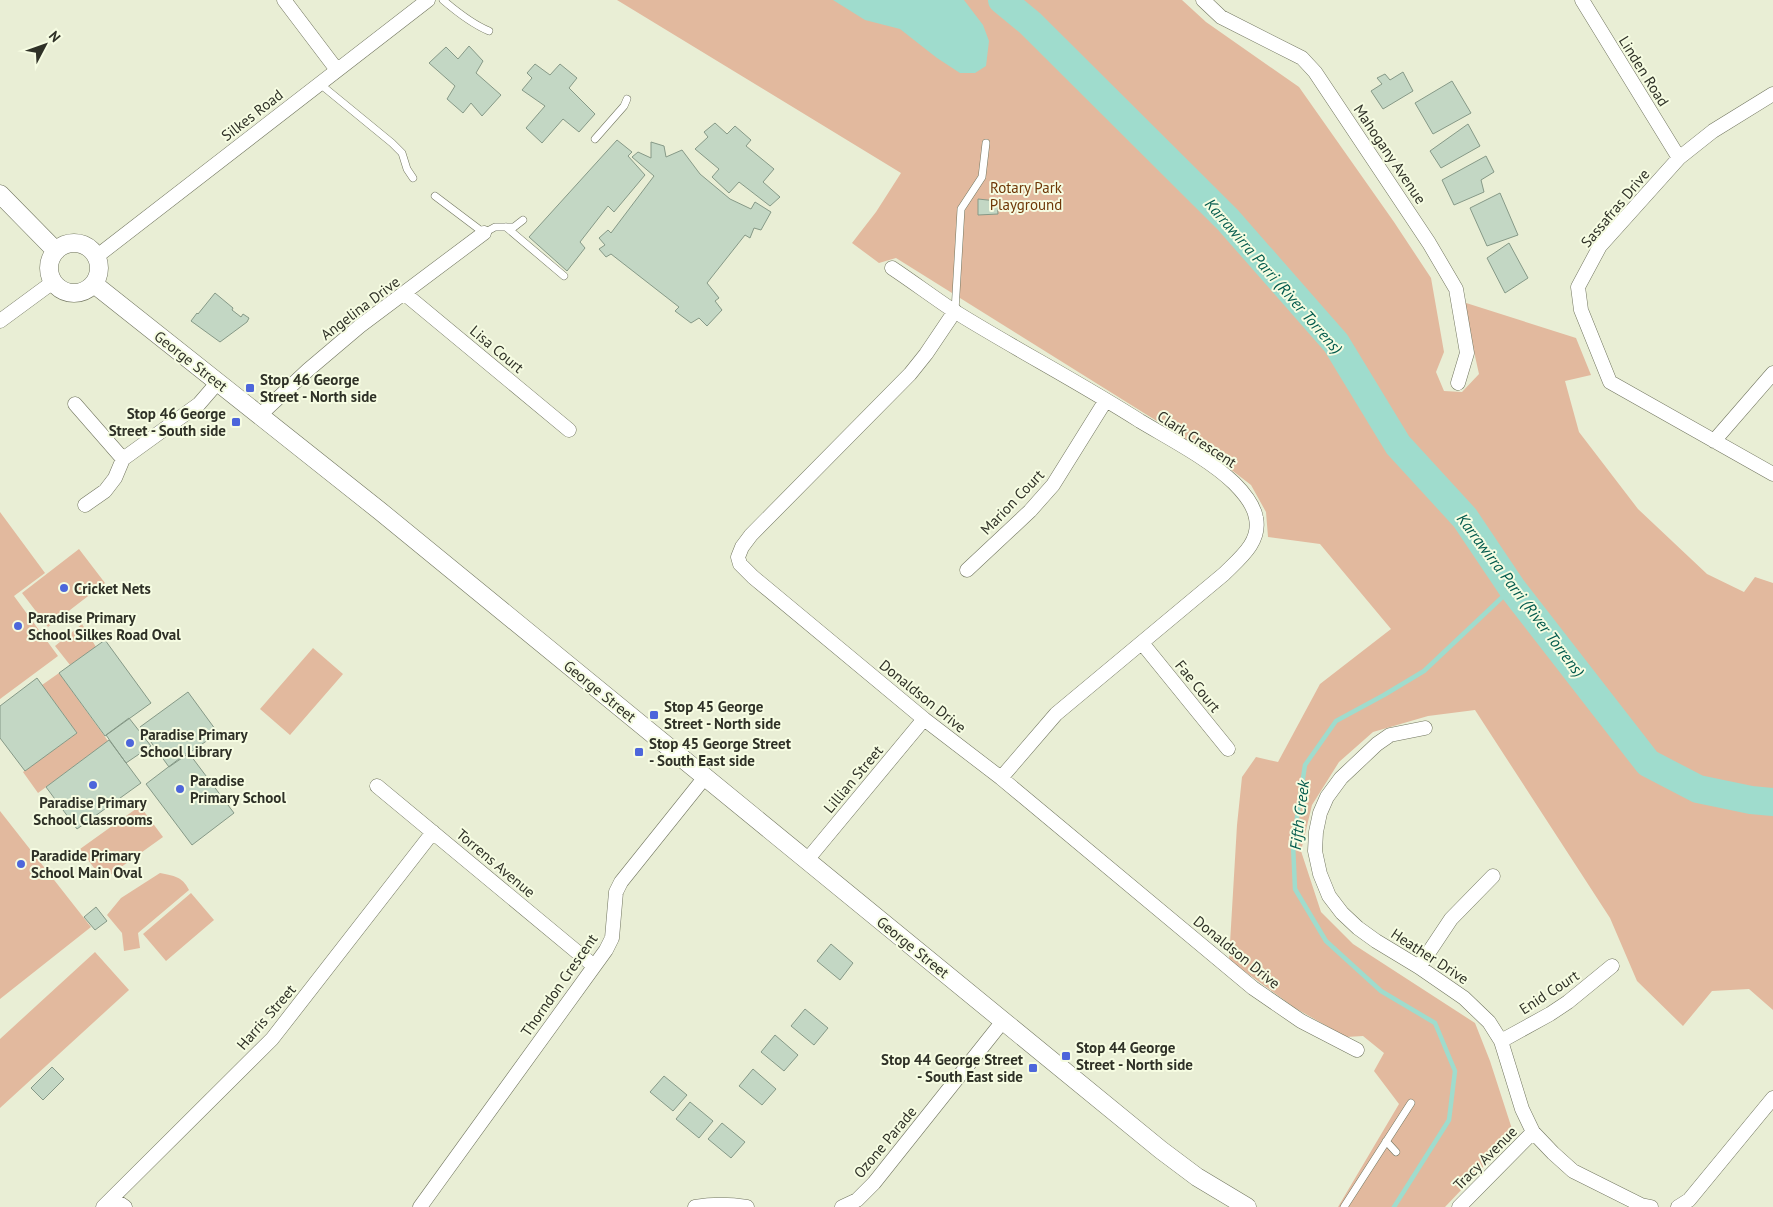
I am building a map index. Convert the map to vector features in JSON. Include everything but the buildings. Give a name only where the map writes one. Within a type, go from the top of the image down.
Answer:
[{"type":"street","points":[[284,0],[337,70]]},
{"type":"street","name":"Silkes Road","points":[[96,257],[428,0]]},
{"type":"street","name":"Mahogany Avenue","points":[[1203,0],[1221,17],[1302,58],[1315,72],[1429,243],[1456,290],[1467,353],[1458,383]]},
{"type":"street","name":"Linden Road","points":[[1582,0],[1679,158]]},
{"type":"street","name":"Sassafras Drive","points":[[1773,94],[1713,131],[1679,158],[1600,246],[1578,287],[1581,310],[1610,382],[1773,474]]},
{"type":"street","points":[[0,194],[56,251]]},
{"type":"street","name":"Angelina Drive","points":[[260,415],[326,354],[360,326],[484,233]]},
{"type":"street","points":[[73,243],[82,244],[90,249],[96,257],[99,268],[94,284],[89,289],[72,293],[64,291],[53,282],[49,266],[51,258],[56,251],[65,245],[73,243]]},
{"type":"street","name":"Clark Crescent","points":[[892,268],[955,311],[1106,400],[1217,469],[1235,484],[1251,504],[1256,517],[1257,531],[1252,544],[1241,557],[1224,574],[1056,714],[1001,778]]},
{"type":"street","points":[[0,321],[53,282]]},
{"type":"street","name":"George Street","points":[[94,284],[380,511],[1161,1150],[1197,1177],[1247,1207]]},
{"type":"street","name":"Lisa Court","points":[[405,294],[569,430]]},
{"type":"street","name":"Donaldson Drive","points":[[955,311],[910,374],[750,535],[738,556],[740,564],[753,577],[924,719],[1001,778],[1253,988],[1301,1021],[1357,1050]]},
{"type":"street","points":[[1714,441],[1773,374]]},
{"type":"street","points":[[85,505],[105,491],[115,478],[123,459],[198,404],[218,382]]},
{"type":"street","name":"Marion Court","points":[[966,570],[1030,511],[1053,485],[1106,400]]},
{"type":"street","points":[[75,404],[123,459]]},
{"type":"street","name":"Fae Court","points":[[1142,643],[1228,750]]},
{"type":"street","name":"Lillian Street","points":[[807,860],[924,719]]},
{"type":"street","name":"Heather Drive","points":[[1425,728],[1390,735],[1360,758],[1341,778],[1327,797],[1320,813],[1316,832],[1316,852],[1320,874],[1329,896],[1358,928],[1464,998],[1489,1022],[1500,1041],[1522,1109],[1533,1132],[1573,1171],[1641,1205],[1651,1207]]},
{"type":"street","name":"Thorndon Crescent","points":[[420,1207],[594,966],[612,938],[616,892],[621,882],[705,777]]},
{"type":"street","name":"Torrens Avenue","points":[[377,786],[594,966]]},
{"type":"street","name":"Harris Street","points":[[107,1203],[272,1040],[433,832]]},
{"type":"street","points":[[1419,967],[1451,920],[1493,876]]},
{"type":"street","name":"Enid Court","points":[[1500,1041],[1568,1002],[1612,966]]},
{"type":"street","name":"Ozone Parade","points":[[842,1207],[861,1203],[874,1183],[1003,1021]]},
{"type":"street","points":[[1678,1207],[1689,1200],[1773,1098]]},
{"type":"street","name":"Tracy Avenue","points":[[1459,1207],[1533,1132]]},
{"type":"street","points":[[107,1203],[125,1207]]},
{"type":"street","points":[[695,1207],[712,1204],[732,1204],[747,1207]]},
{"type":"lane","points":[[443,0],[480,27],[489,31]]},
{"type":"lane","points":[[319,84],[392,143],[402,153],[407,169],[413,178]]},
{"type":"lane","points":[[595,139],[624,106],[627,99]]},
{"type":"lane","points":[[955,311],[961,209],[982,176],[986,143]]},
{"type":"lane","points":[[435,196],[484,233],[491,228],[514,227],[523,220]]},
{"type":"lane","points":[[506,227],[564,276]]},
{"type":"lane","points":[[1344,1207],[1411,1102]]},
{"type":"lane","points":[[1386,1141],[1396,1152]]},
{"type":"green space","name":"Rotary Park Playground","points":[[617,0],[1182,0],[1206,22],[1299,87],[1431,278],[1444,352],[1436,372],[1444,391],[1462,392],[1479,374],[1463,302],[1576,338],[1591,375],[1565,381],[1579,432],[1638,509],[1707,574],[1744,592],[1755,577],[1773,583],[1773,1010],[1749,989],[1712,991],[1683,1026],[1637,981],[1610,918],[1475,710],[1428,716],[1373,732],[1339,762],[1312,805],[1301,851],[1321,912],[1353,944],[1475,1023],[1490,1061],[1512,1129],[1503,1146],[1445,1207],[1338,1207],[1399,1104],[1374,1071],[1384,1053],[1363,1036],[1346,1037],[1295,1008],[1229,960],[1237,825],[1242,777],[1256,757],[1278,762],[1320,684],[1391,629],[1320,544],[1268,537],[1266,512],[1251,485],[1216,458],[896,258],[879,263],[852,243],[876,212],[901,173]]},
{"type":"green space","name":"Paradise Primary School Silkes Road Oval","points":[[0,512],[45,573],[14,596],[58,656],[0,699]]},
{"type":"green space","name":"Cricket Nets","points":[[79,549],[105,583],[48,627],[22,593]]},
{"type":"green space","points":[[82,624],[96,647],[70,665],[55,646]]},
{"type":"green space","points":[[313,648],[343,674],[290,735],[260,709]]},
{"type":"green space","points":[[59,673],[108,741],[38,793],[23,772],[77,733],[42,685]]},
{"type":"green space","points":[[140,806],[163,837],[103,880],[80,849]]},
{"type":"green space","name":"Paradide Primary School Main Oval","points":[[0,811],[91,927],[0,999]]},
{"type":"green space","points":[[160,873],[180,879],[189,890],[138,933],[140,948],[124,951],[122,933],[107,915],[121,898]]},
{"type":"green space","points":[[191,893],[214,920],[166,961],[143,934]]},
{"type":"green space","points":[[95,952],[129,990],[0,1108],[0,1039]]},
{"type":"water","points":[[833,0],[964,0],[983,25],[989,41],[986,66],[975,73],[960,73],[937,58],[900,29],[865,20]]},
{"type":"waterway","name":"Karrawirra Parri (River Torrens)","points":[[1002,0],[1030,23],[1228,220],[1336,343],[1398,445],[1465,518],[1512,588],[1648,763],[1698,789],[1751,800],[1773,802]]},
{"type":"waterway","name":"Fifth Creek","points":[[1394,1207],[1449,1120],[1455,1071],[1435,1023],[1381,991],[1326,941],[1295,889],[1293,844],[1305,765],[1336,721],[1424,671],[1512,588]]},
{"type":"place","name":"Stop 46 George Street - North side","points":[[250,388]]},
{"type":"place","name":"Stop 46 George Street - South side","points":[[236,422]]},
{"type":"place","name":"Cricket Nets","points":[[64,588]]},
{"type":"place","name":"Paradise Primary School Silkes Road Oval","points":[[18,626]]},
{"type":"place","name":"Stop 45 George Street - North side","points":[[654,715]]},
{"type":"place","name":"Paradise Primary School Library","points":[[130,743]]},
{"type":"place","name":"Stop 45 George Street - South East side","points":[[639,752]]},
{"type":"place","name":"Paradise Primary School Classrooms","points":[[93,785]]},
{"type":"place","name":"Paradise Primary School","points":[[180,789]]},
{"type":"place","name":"Paradide Primary School Main Oval","points":[[21,864]]},
{"type":"place","name":"Stop 44 George Street - North side","points":[[1066,1056]]},
{"type":"place","name":"Stop 44 George Street - South East side","points":[[1033,1068]]}]
